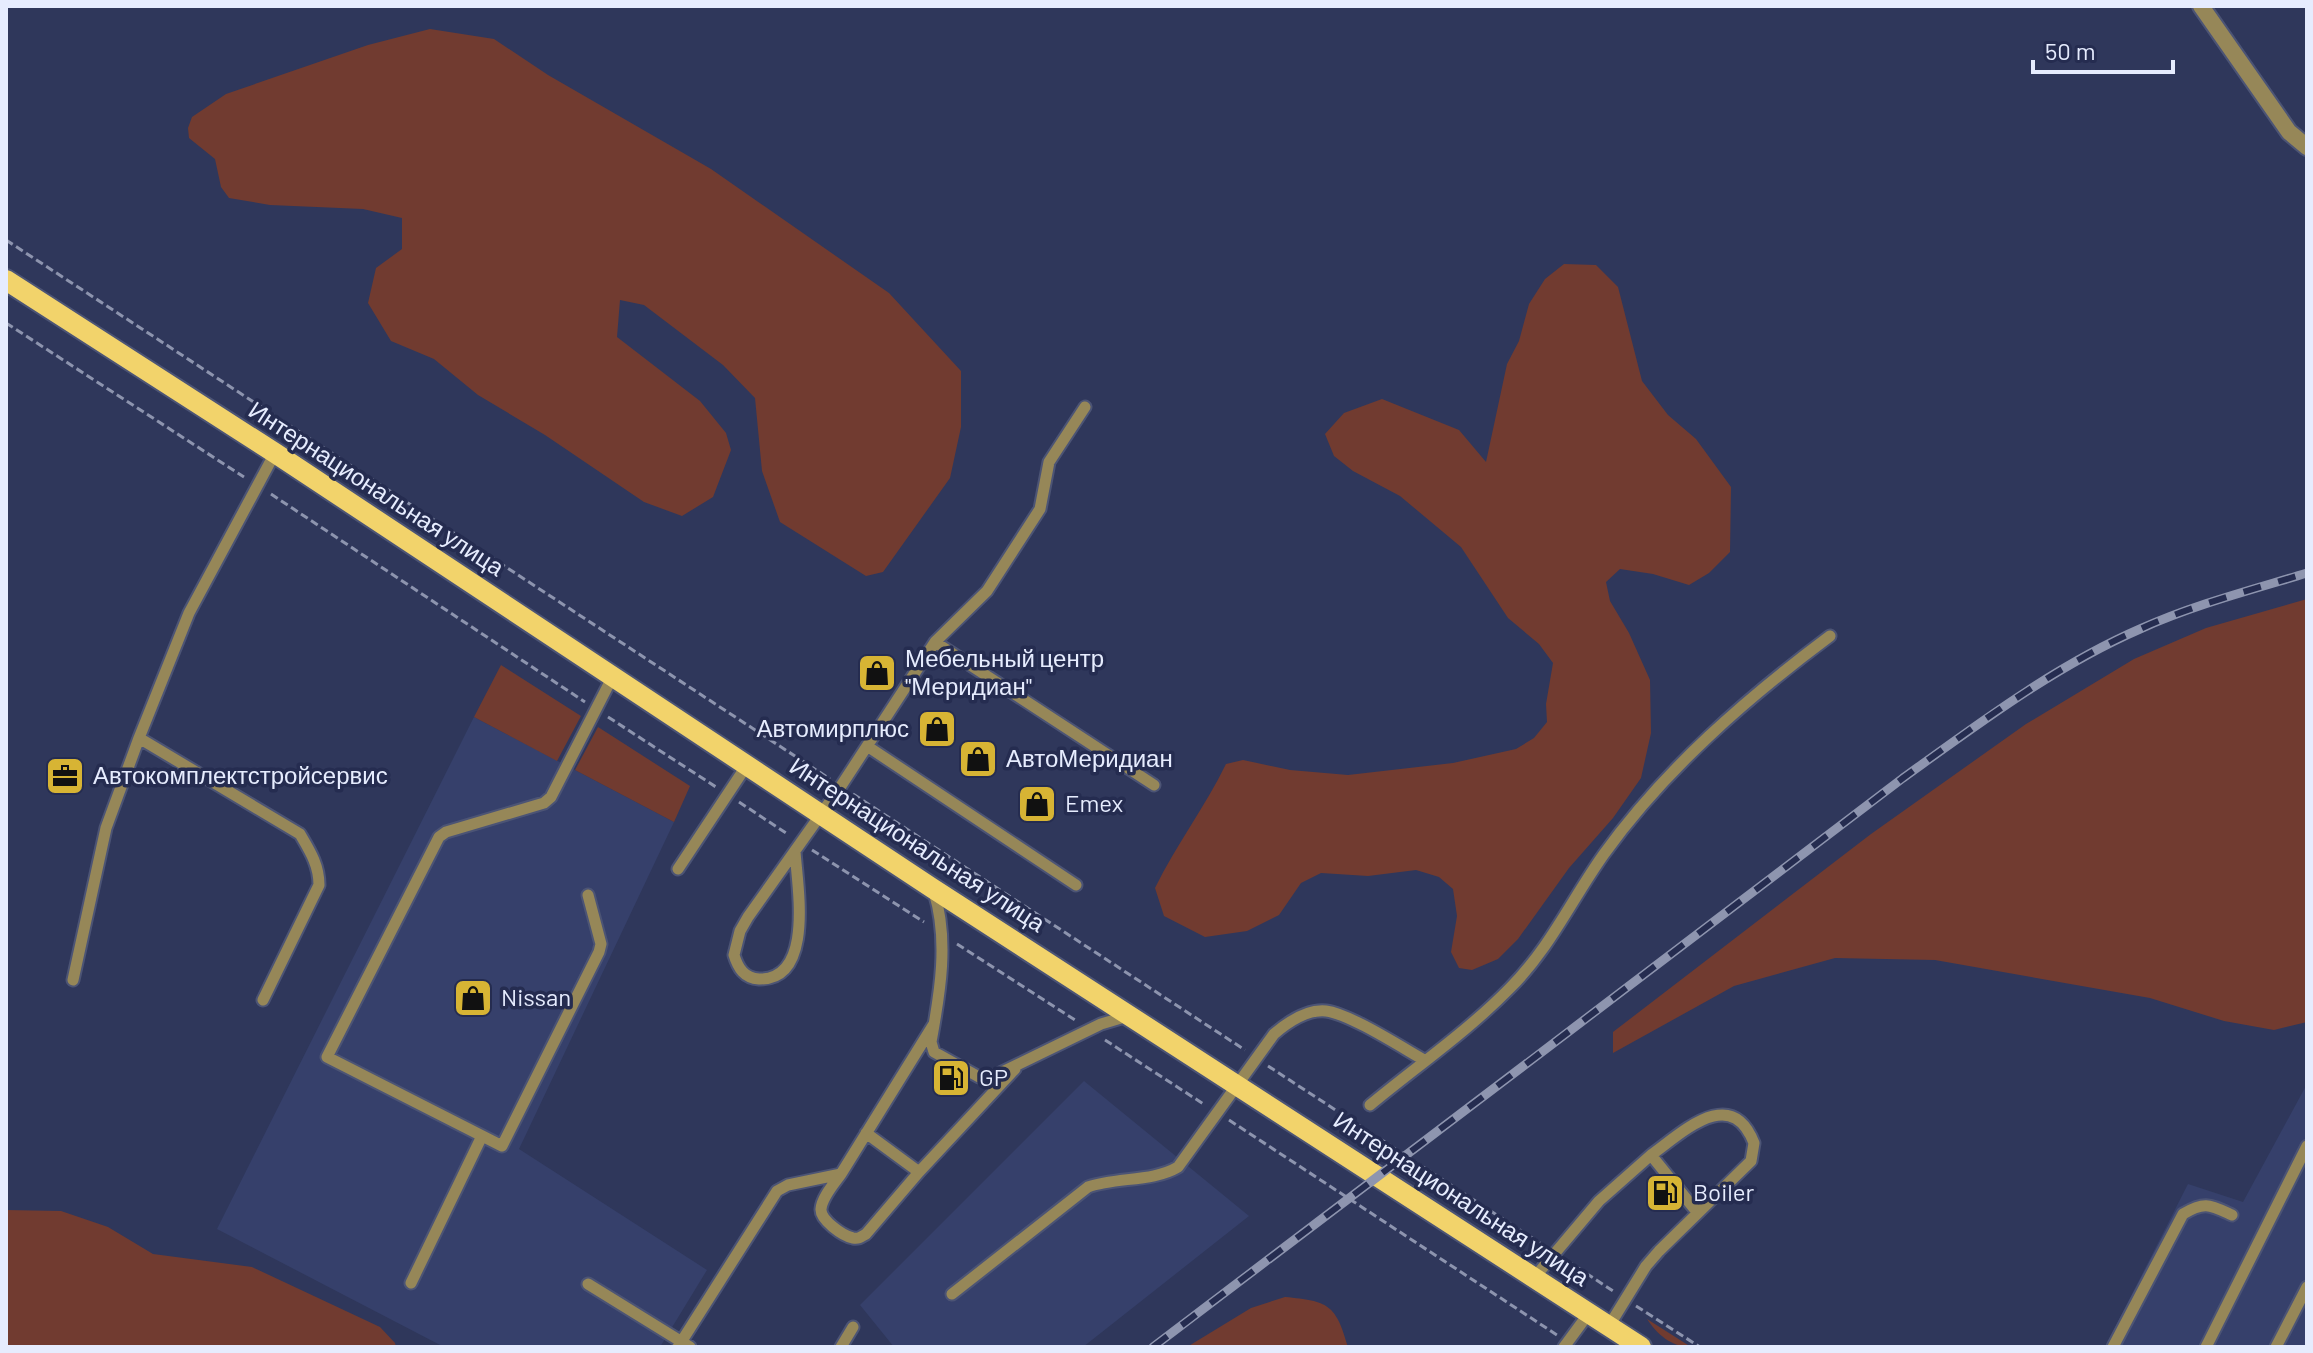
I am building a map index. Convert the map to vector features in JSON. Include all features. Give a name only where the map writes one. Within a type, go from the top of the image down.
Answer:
[{"type":"main road","name":"Интернациональная улица","points":[[6,280],[275,453],[932,888],[1641,1347]]},
{"type":"street","points":[[2201,6],[2289,132],[2307,147]]},
{"type":"lane","points":[[795,851],[798,945],[782,970],[774,976],[753,978],[742,972],[734,955],[740,931],[795,851],[822,814],[935,642],[987,591],[1040,509],[1049,462],[1085,407]]},
{"type":"lane","points":[[73,980],[106,828],[139,738],[189,613],[275,453]]},
{"type":"lane","points":[[1370,1105],[1511,988],[1565,919],[1603,856],[1669,776],[1764,686],[1830,636]]},
{"type":"lane","points":[[935,642],[1154,785]]},
{"type":"lane","points":[[588,895],[601,944],[599,952],[502,1146],[327,1057],[439,837],[446,832],[544,803],[551,797],[613,676]]},
{"type":"lane","points":[[139,738],[300,834],[312,854],[319,871],[319,885],[263,1000]]},
{"type":"lane","points":[[867,746],[1076,885]]},
{"type":"lane","points":[[678,869],[747,765]]},
{"type":"lane","points":[[932,888],[940,910],[943,935],[931,1042],[934,1052],[979,1077],[994,1076],[1101,1024],[1131,1015]]},
{"type":"lane","points":[[952,1294],[1088,1187],[1174,1170],[1239,1086],[1274,1034],[1296,1018],[1324,1011],[1340,1015],[1424,1060]]},
{"type":"lane","points":[[934,1024],[822,1203],[822,1218],[851,1238],[866,1234],[1022,1062]]},
{"type":"lane","points":[[1534,1278],[1599,1201],[1651,1155],[1703,1118],[1712,1115],[1731,1117],[1740,1122],[1751,1135],[1754,1152],[1751,1161],[1646,1266],[1609,1326]]},
{"type":"lane","points":[[866,1133],[919,1172]]},
{"type":"lane","points":[[411,1283],[482,1136]]},
{"type":"lane","points":[[2206,1347],[2307,1146]]},
{"type":"lane","points":[[1651,1155],[1697,1212]]},
{"type":"lane","points":[[588,1284],[683,1345],[777,1191],[788,1185],[841,1174]]},
{"type":"lane","points":[[2113,1347],[2183,1214],[2198,1205],[2211,1205],[2232,1215]]},
{"type":"lane","points":[[2276,1347],[2307,1287]]},
{"type":"lane","points":[[1564,1347],[1589,1313]]},
{"type":"lane","points":[[841,1347],[853,1327]]},
{"type":"shaded area","points":[[430,29],[494,39],[548,75],[711,169],[889,293],[961,371],[961,427],[950,478],[883,572],[866,576],[780,522],[762,471],[755,398],[723,365],[644,305],[620,300],[617,337],[700,401],[726,433],[731,450],[713,497],[682,516],[644,502],[545,435],[478,395],[434,359],[391,341],[368,303],[376,268],[402,249],[402,218],[363,209],[270,205],[229,198],[221,187],[215,159],[189,138],[188,128],[192,117],[226,94],[368,45]]},
{"type":"shaded area","points":[[1564,264],[1596,265],[1618,287],[1642,381],[1668,415],[1696,439],[1731,487],[1730,552],[1709,573],[1689,585],[1653,574],[1620,569],[1606,582],[1610,601],[1629,633],[1650,680],[1651,733],[1641,778],[1613,818],[1569,868],[1518,939],[1498,959],[1472,970],[1459,968],[1451,952],[1457,916],[1453,889],[1439,877],[1416,870],[1368,876],[1321,873],[1301,883],[1279,915],[1247,931],[1205,937],[1164,916],[1155,888],[1226,764],[1243,760],[1290,770],[1348,775],[1453,763],[1516,749],[1534,738],[1547,722],[1546,704],[1553,663],[1539,644],[1508,618],[1461,547],[1400,496],[1353,471],[1334,456],[1325,434],[1344,413],[1382,399],[1459,430],[1486,462],[1507,364],[1519,341],[1529,304],[1545,279]]},
{"type":"shaded area","points":[[2307,599],[2307,1022],[2274,1030],[2224,1021],[2150,998],[1935,960],[1835,958],[1734,986],[1613,1053],[1613,1032],[1871,834],[2026,724],[2134,659],[2206,628]]},
{"type":"shaded area","points":[[501,665],[581,716],[557,761],[474,717]]},
{"type":"shaded area","points":[[474,717],[674,822],[519,1149],[707,1270],[660,1347],[444,1347],[217,1229]]},
{"type":"shaded area","points":[[598,727],[690,786],[674,822],[575,770]]},
{"type":"shaded area","points":[[1084,1081],[1249,1216],[1083,1347],[894,1347],[860,1305]]},
{"type":"shaded area","points":[[2307,1084],[2307,1347],[2105,1347],[2188,1184],[2243,1202]]},
{"type":"shaded area","points":[[6,1210],[61,1211],[108,1227],[153,1254],[252,1267],[380,1327],[396,1347],[6,1347]]},
{"type":"shaded area","points":[[1285,1297],[1311,1300],[1328,1307],[1339,1322],[1348,1347],[1187,1347],[1251,1308]]},
{"type":"shaded area","points":[[1647,1319],[1691,1347],[1665,1339]]},
{"type":"railway","points":[[1153,1347],[1903,778],[2018,697],[2078,660],[2160,620],[2307,573]]},
{"type":"place","name":"Мебельный центр \"Меридиан\"","points":[[877,673]]},
{"type":"place","name":"Автомирплюс","points":[[937,729]]},
{"type":"place","name":"АвтоМеридиан","points":[[978,759]]},
{"type":"place","name":"Автокомплектстройсервис","points":[[65,776]]},
{"type":"place","name":"Emex","points":[[1037,804]]},
{"type":"place","name":"Nissan","points":[[473,998]]},
{"type":"place","name":"GP","points":[[951,1078]]},
{"type":"place","name":"Boiler","points":[[1665,1193]]}]
